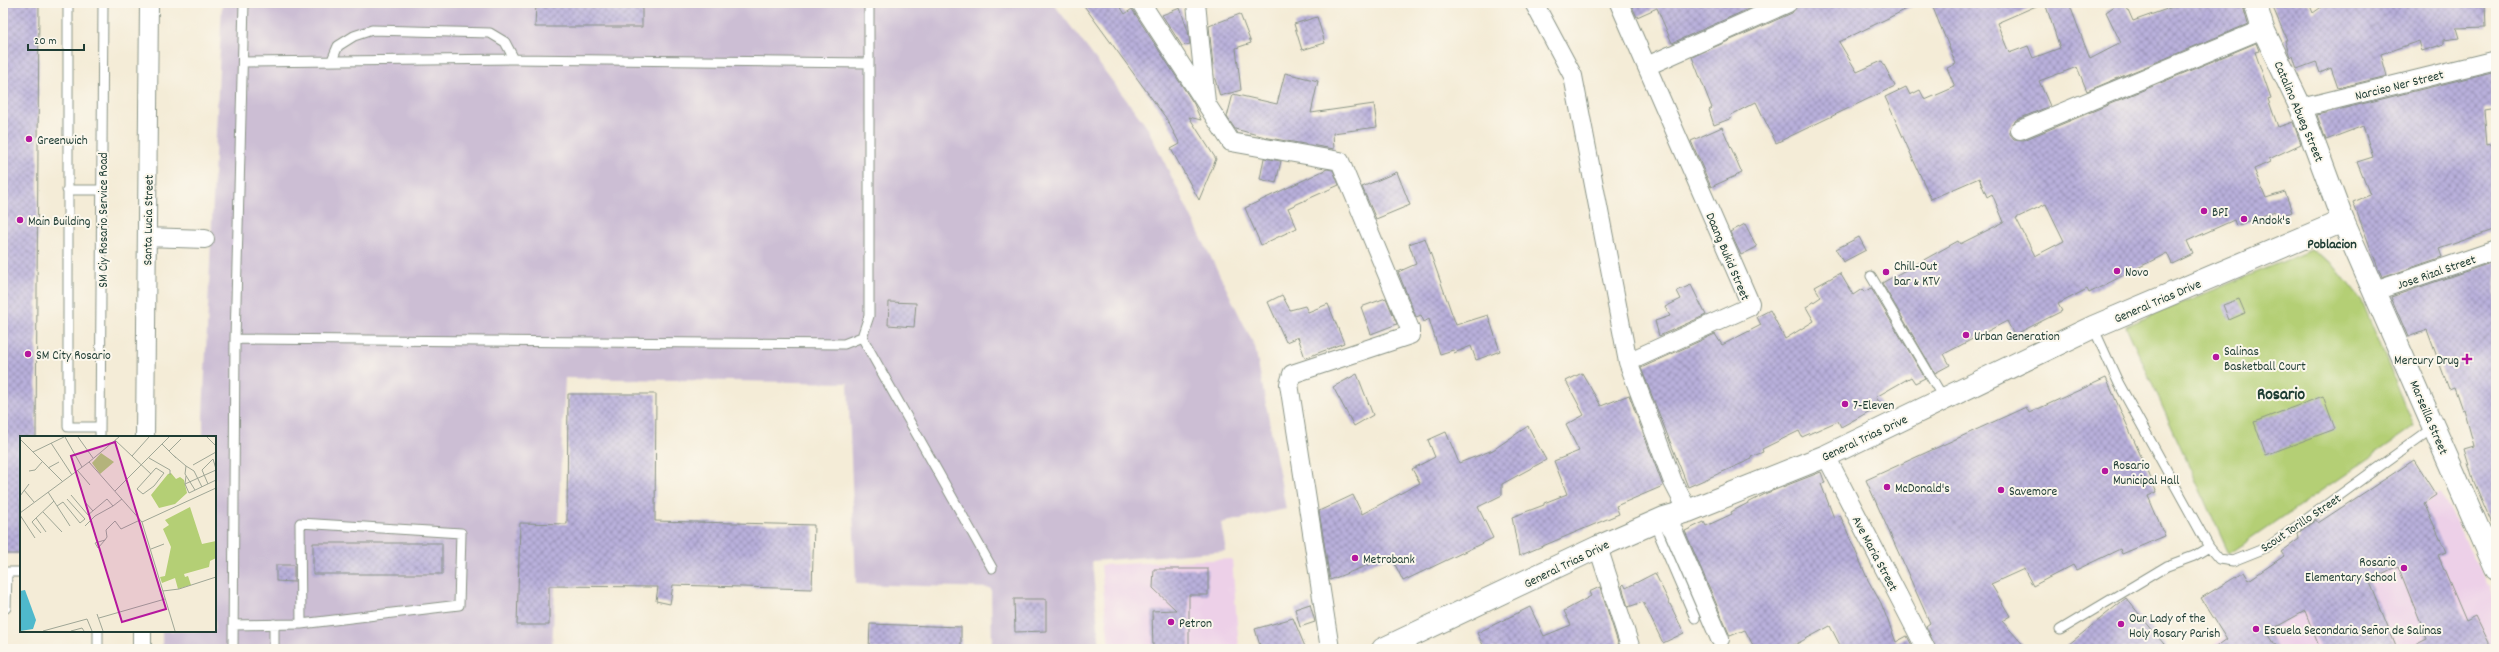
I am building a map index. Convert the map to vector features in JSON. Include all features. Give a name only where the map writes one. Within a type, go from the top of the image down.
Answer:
[{"type":"main road","name":"Catalino Abueg Street","points":[[2255,3],[2264,29],[2301,108],[2343,221]]},
{"type":"main road","name":"Marseilla Street","points":[[2343,221],[2434,427],[2489,535],[2496,569]]},
{"type":"main road","name":"General Trias Drive","points":[[1383,649],[1598,547],[1659,520],[1688,511],[1826,456],[2093,327],[2343,221]]},
{"type":"street","name":"Santa Lucia Street","points":[[145,436],[149,3]]},
{"type":"street","points":[[1141,3],[1231,142],[1340,161],[1411,332],[1410,335],[1292,374],[1290,377],[1289,384],[1330,649]]},
{"type":"street","points":[[1196,3],[1206,105]]},
{"type":"street","points":[[1534,3],[1573,76],[1628,362],[1673,482],[1688,511]]},
{"type":"street","name":"Daang Bukid Street","points":[[1619,3],[1750,303],[1749,307],[1628,362]]},
{"type":"street","points":[[1647,66],[1788,3]]},
{"type":"street","points":[[2020,130],[2264,29]]},
{"type":"street","name":"Narciso Ner Street","points":[[2301,108],[2496,60]]},
{"type":"street","points":[[147,237],[205,239]]},
{"type":"street","name":"Jose Rizal Street","points":[[2375,292],[2496,250]]},
{"type":"street","name":"Ave Maria Street","points":[[1826,456],[1926,649]]},
{"type":"street","points":[[1659,520],[1673,530],[1720,639]]},
{"type":"street","points":[[1598,547],[1631,649]]},
{"type":"street","points":[[142,632],[142,649]]},
{"type":"lane","points":[[68,3],[66,190],[70,222],[68,427],[100,427]]},
{"type":"lane","name":"SM Ciy Rosario Service Road","points":[[100,436],[103,3]]},
{"type":"lane","points":[[233,649],[235,339],[244,3]]},
{"type":"lane","points":[[869,3],[869,316],[862,337],[992,568]]},
{"type":"lane","points":[[332,60],[338,46],[354,36],[372,30],[490,33],[504,42],[514,59]]},
{"type":"lane","points":[[243,62],[514,59],[869,63]]},
{"type":"lane","points":[[66,190],[102,190]]},
{"type":"lane","points":[[1871,276],[1944,399]]},
{"type":"lane","name":"Scout Torillo Street","points":[[2093,327],[2119,384],[2209,547],[2219,559],[2233,561],[2268,547],[2434,427]]},
{"type":"lane","points":[[235,339],[844,344],[862,337]]},
{"type":"lane","points":[[1659,520],[1695,618]]},
{"type":"lane","points":[[233,625],[301,624],[459,605],[461,533],[300,523],[301,624]]},
{"type":"lane","points":[[2060,630],[2167,566],[2194,556],[2209,547]]},
{"type":"lane","points":[[6,608],[5,572],[20,572]]},
{"type":"lane","points":[[274,624],[274,649]]},
{"type":"lane","points":[[98,632],[98,649]]},
{"type":"shaded area","points":[[222,3],[1053,3],[1147,127],[1255,347],[1286,509],[1221,523],[1226,551],[1092,561],[1100,649],[992,649],[991,588],[856,584],[848,383],[565,378],[552,649],[162,649],[162,632],[216,632],[216,436],[203,436]]},
{"type":"shaded area","name":"Rosario Elementary School","points":[[2441,493],[2496,601],[2496,649],[2207,649]]},
{"type":"shaded area","points":[[1232,559],[1239,649],[1109,649],[1101,565]]},
{"type":"green space","points":[[2311,250],[2331,262],[2362,301],[2414,427],[2229,554],[2126,326]]},
{"type":"building","name":"Main Building","points":[[3,3],[39,3],[36,436],[20,436],[20,554],[3,554]]},
{"type":"building","points":[[536,3],[642,3],[642,27],[535,27]]},
{"type":"building","points":[[1082,3],[1118,3],[1125,14],[1132,9],[1194,104],[1201,120],[1189,117],[1216,159],[1199,200],[1171,149],[1180,144],[1166,118]]},
{"type":"building","points":[[1630,3],[1762,3],[1672,43],[1657,8],[1637,17]]},
{"type":"building","points":[[1798,3],[1919,3],[1839,42],[1857,72],[1882,61],[1895,86],[1776,143],[1756,102],[1731,115],[1732,118],[1714,125],[1709,110],[1712,108],[1692,57],[1792,13]]},
{"type":"building","points":[[1931,3],[2043,3],[1997,23],[2009,53],[2028,46],[2033,58],[2060,48],[2045,3],[2069,3],[2090,59],[2121,43],[2106,12],[2119,3],[2125,3],[2133,21],[2184,3],[2242,3],[2248,24],[2087,91],[2077,67],[2039,81],[2050,106],[2016,120],[2010,128],[2010,134],[2014,139],[2024,140],[2256,43],[2259,51],[2255,52],[2271,98],[2268,99],[2278,127],[2293,122],[2301,144],[2269,159],[2270,162],[2254,169],[2266,198],[2285,192],[2292,212],[2277,217],[2275,211],[2236,226],[2234,220],[2187,241],[2193,254],[2172,264],[2167,253],[2089,293],[2087,289],[2058,304],[2062,311],[2014,335],[2007,321],[1944,354],[1950,365],[1935,373],[1882,283],[1958,241],[1960,244],[2004,222],[1992,194],[1987,197],[1979,178],[1931,199],[1885,97],[1906,87],[1910,95],[1920,90],[1925,100],[1955,87],[1947,68],[1956,64]],"holes":[[[2046,204],[2064,241],[2035,256],[2016,218]]]},
{"type":"building","points":[[2271,3],[2309,3],[2313,13],[2327,3],[2485,3],[2486,27],[2456,28],[2459,38],[2444,40],[2444,44],[2422,51],[2419,41],[2381,54],[2387,76],[2338,88],[2331,68],[2320,73],[2316,62],[2297,69],[2293,56],[2290,57],[2285,40],[2287,40]]},
{"type":"building","points":[[1180,8],[1188,31],[1190,44],[1182,46],[1162,15]]},
{"type":"building","points":[[1240,14],[1251,43],[1236,48],[1241,90],[1220,96],[1214,76],[1209,26]]},
{"type":"building","points":[[1317,17],[1325,43],[1302,50],[1294,24]]},
{"type":"building","points":[[2496,71],[2496,107],[2484,109],[2487,145],[2496,143],[2496,229],[2439,249],[2442,257],[2382,278],[2353,202],[2370,195],[2357,162],[2373,157],[2363,126],[2326,140],[2317,115]]},
{"type":"building","points":[[1285,73],[1318,81],[1311,113],[1374,104],[1377,127],[1333,133],[1334,149],[1269,138],[1235,129],[1227,117],[1233,94],[1277,104]]},
{"type":"building","points":[[1722,127],[1742,173],[1711,187],[1691,141]]},
{"type":"building","points":[[1264,158],[1281,161],[1276,183],[1260,179]]},
{"type":"building","points":[[1327,169],[1333,170],[1339,185],[1288,208],[1297,228],[1261,245],[1245,208]]},
{"type":"building","points":[[1397,172],[1410,205],[1376,219],[1362,187]]},
{"type":"building","points":[[1745,224],[1757,247],[1741,255],[1730,232]]},
{"type":"building","points":[[1859,237],[1866,250],[1843,262],[1836,249]]},
{"type":"building","points":[[1425,238],[1456,325],[1488,315],[1500,351],[1476,360],[1471,346],[1454,353],[1453,350],[1440,354],[1429,319],[1424,322],[1421,315],[1416,317],[1398,272],[1416,264],[1409,244]]},
{"type":"building","points":[[2496,261],[2496,533],[2474,482],[2464,449],[2474,446],[2464,409],[2462,410],[2454,387],[2449,389],[2427,330],[2408,337],[2391,297]]},
{"type":"building","points":[[1840,273],[1853,295],[1862,289],[1864,292],[1871,288],[1925,378],[1915,383],[1911,377],[1876,397],[1881,405],[1841,427],[1838,421],[1802,437],[1799,431],[1762,449],[1763,452],[1751,457],[1752,459],[1688,487],[1641,368],[1715,334],[1722,345],[1761,325],[1757,317],[1770,310],[1785,339],[1814,321],[1806,307],[1821,297],[1815,287]]},
{"type":"building","points":[[1691,285],[1706,315],[1659,336],[1655,321],[1670,316],[1665,307],[1681,299],[1677,291]]},
{"type":"building","points":[[1282,295],[1290,310],[1305,306],[1308,312],[1328,304],[1344,343],[1305,358],[1298,337],[1286,342],[1268,302]]},
{"type":"building","points":[[1386,298],[1397,324],[1371,334],[1361,307]]},
{"type":"building","points":[[2239,299],[2245,313],[2229,320],[2223,305]]},
{"type":"building","points":[[889,302],[916,303],[914,327],[888,325]]},
{"type":"building","points":[[1582,373],[1601,406],[1629,395],[1663,486],[1616,506],[1619,514],[1519,556],[1512,517],[1544,505],[1544,503],[1567,494],[1554,461],[1579,451],[1566,425],[1584,415],[1566,381]]},
{"type":"building","points":[[1357,374],[1373,415],[1354,426],[1333,387]]},
{"type":"building","points":[[2106,378],[2157,492],[2148,496],[2165,536],[2122,554],[2120,549],[2076,570],[2073,565],[2033,586],[2024,569],[1991,584],[2010,616],[2002,621],[2027,649],[1936,649],[1926,626],[1930,623],[1866,480],[2026,407],[2029,413]]},
{"type":"building","points":[[568,394],[656,394],[655,521],[814,525],[812,589],[673,585],[670,604],[656,601],[658,587],[549,586],[549,625],[517,625],[520,523],[567,524]]},
{"type":"building","points":[[2323,396],[2335,429],[2266,455],[2254,422]]},
{"type":"building","points":[[1528,426],[1546,460],[1502,484],[1502,495],[1478,507],[1493,538],[1403,581],[1391,556],[1330,580],[1319,511],[1353,495],[1362,514],[1420,483],[1412,469],[1435,457],[1428,440],[1446,432],[1459,463],[1493,450]]},
{"type":"building","points":[[2414,460],[2436,495],[2424,503],[2446,552],[2438,555],[2466,621],[2476,616],[2492,649],[2407,649],[2427,639],[2398,566],[2369,580],[2397,649],[2320,649],[2305,611],[2267,632],[2278,649],[2213,649],[2227,639],[2201,598],[2244,572],[2249,580],[2284,556],[2281,552],[2299,539],[2298,533],[2316,520],[2318,523]]},
{"type":"building","points":[[1821,472],[1825,483],[1821,484],[1834,518],[1840,515],[1868,580],[1881,603],[1896,642],[1907,636],[1914,649],[1842,649],[1830,626],[1787,649],[1755,649],[1745,630],[1730,636],[1685,531],[1704,522],[1706,526],[1732,514],[1731,512],[1767,493]]},
{"type":"building","points":[[313,543],[442,543],[442,574],[313,574]]},
{"type":"building","points":[[276,565],[294,565],[294,582],[276,581]]},
{"type":"building","points":[[1154,569],[1208,569],[1208,595],[1189,595],[1189,649],[1153,649],[1152,611],[1176,610],[1153,588]]},
{"type":"building","points":[[1655,573],[1684,633],[1663,643],[1643,602],[1628,607],[1622,586],[1624,584],[1626,588]]},
{"type":"building","points":[[1600,587],[1620,649],[1485,649],[1477,633],[1530,607],[1544,636],[1571,625],[1564,611],[1591,596],[1589,592]]},
{"type":"building","name":"Our Lady of the Holy Rosary Parish","points":[[2126,598],[2168,649],[2063,649]]},
{"type":"building","points":[[1014,599],[1046,599],[1046,631],[1015,632]]},
{"type":"building","points":[[1310,604],[1315,622],[1300,627],[1295,609]]},
{"type":"building","points":[[1293,618],[1306,649],[1261,649],[1255,629]]},
{"type":"building","points":[[870,624],[961,627],[961,649],[869,649]]},
{"type":"place","name":"Greenwich","points":[[29,139]]},
{"type":"place","name":"BPI","points":[[2204,211]]},
{"type":"place","name":"Andok's","points":[[2244,219]]},
{"type":"place","name":"Main Building","points":[[20,220]]},
{"type":"place","name":"Novo","points":[[2117,271]]},
{"type":"place","name":"Chill-Out bar & KTV","points":[[1886,272]]},
{"type":"place","name":"Urban Generation","points":[[1966,335]]},
{"type":"place","name":"SM City Rosario","points":[[28,354]]},
{"type":"place","name":"Salinas Basketball Court","points":[[2216,357]]},
{"type":"place","name":"Mercury Drug","points":[[2467,359]]},
{"type":"place","name":"7-Eleven","points":[[1845,404]]},
{"type":"place","name":"Rosario Municipal Hall","points":[[2105,471]]},
{"type":"place","name":"McDonald's","points":[[1887,487]]},
{"type":"place","name":"Savemore","points":[[2001,490]]},
{"type":"place","name":"Metrobank","points":[[1355,558]]},
{"type":"place","name":"Rosario Elementary School","points":[[2404,568]]},
{"type":"place","name":"Petron","points":[[1171,622]]},
{"type":"place","name":"Our Lady of the Holy Rosary Parish","points":[[2121,624]]},
{"type":"place","name":"Escuela Secondaria Señor de Salinas","points":[[2256,629]]},
{"type":"district","name":"Poblacion","points":[[2332,243]]},
{"type":"district","name":"Rosario","points":[[2281,393]]}]
